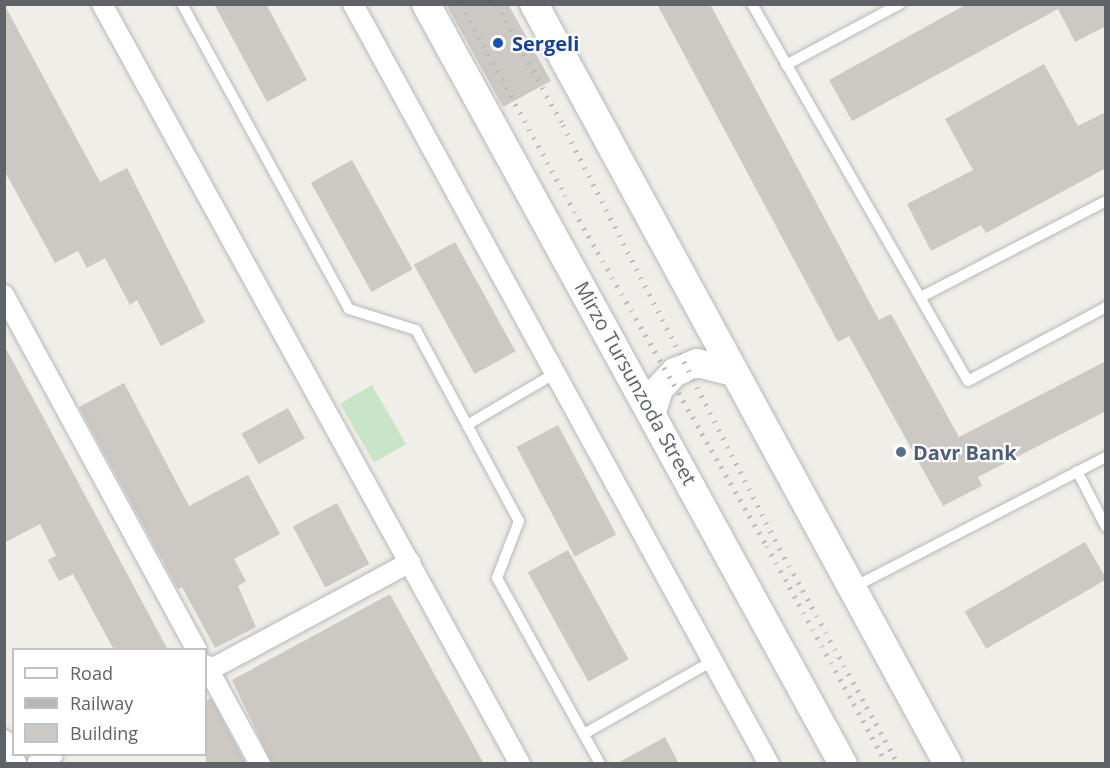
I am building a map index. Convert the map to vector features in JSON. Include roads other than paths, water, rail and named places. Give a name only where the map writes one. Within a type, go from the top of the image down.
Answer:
[{"type":"main road","name":"Mirzo Tursunzoda Street","points":[[426,4],[652,412],[843,764]]},
{"type":"main road","points":[[534,4],[854,587],[948,764]]},
{"type":"main road","points":[[652,412],[659,390],[675,372],[709,363],[734,372]]},
{"type":"street","points":[[102,4],[520,764]]},
{"type":"street","points":[[353,4],[711,662],[769,764]]},
{"type":"street","points":[[4,295],[196,648]]},
{"type":"street","points":[[260,764],[207,669],[410,562]]},
{"type":"street","points":[[4,740],[12,755]]},
{"type":"street","points":[[37,764],[50,756]]},
{"type":"lane","points":[[182,4],[349,309],[416,330],[519,520],[497,578],[600,764]]},
{"type":"lane","points":[[752,4],[968,381],[1106,307]]},
{"type":"lane","points":[[786,65],[900,4]]},
{"type":"lane","points":[[921,297],[1106,201]]},
{"type":"lane","points":[[467,425],[554,374]]},
{"type":"lane","points":[[854,587],[1106,457]]},
{"type":"lane","points":[[1077,471],[1106,527]]},
{"type":"lane","points":[[584,734],[711,662]]},
{"type":"railway","points":[[461,4],[565,195],[767,546],[887,764]]},
{"type":"railway","points":[[497,4],[563,125],[780,549],[898,764]]},
{"type":"place","name":"Sergeli","points":[[498,43]]},
{"type":"place","name":"Davr Bank","points":[[901,452]]}]
